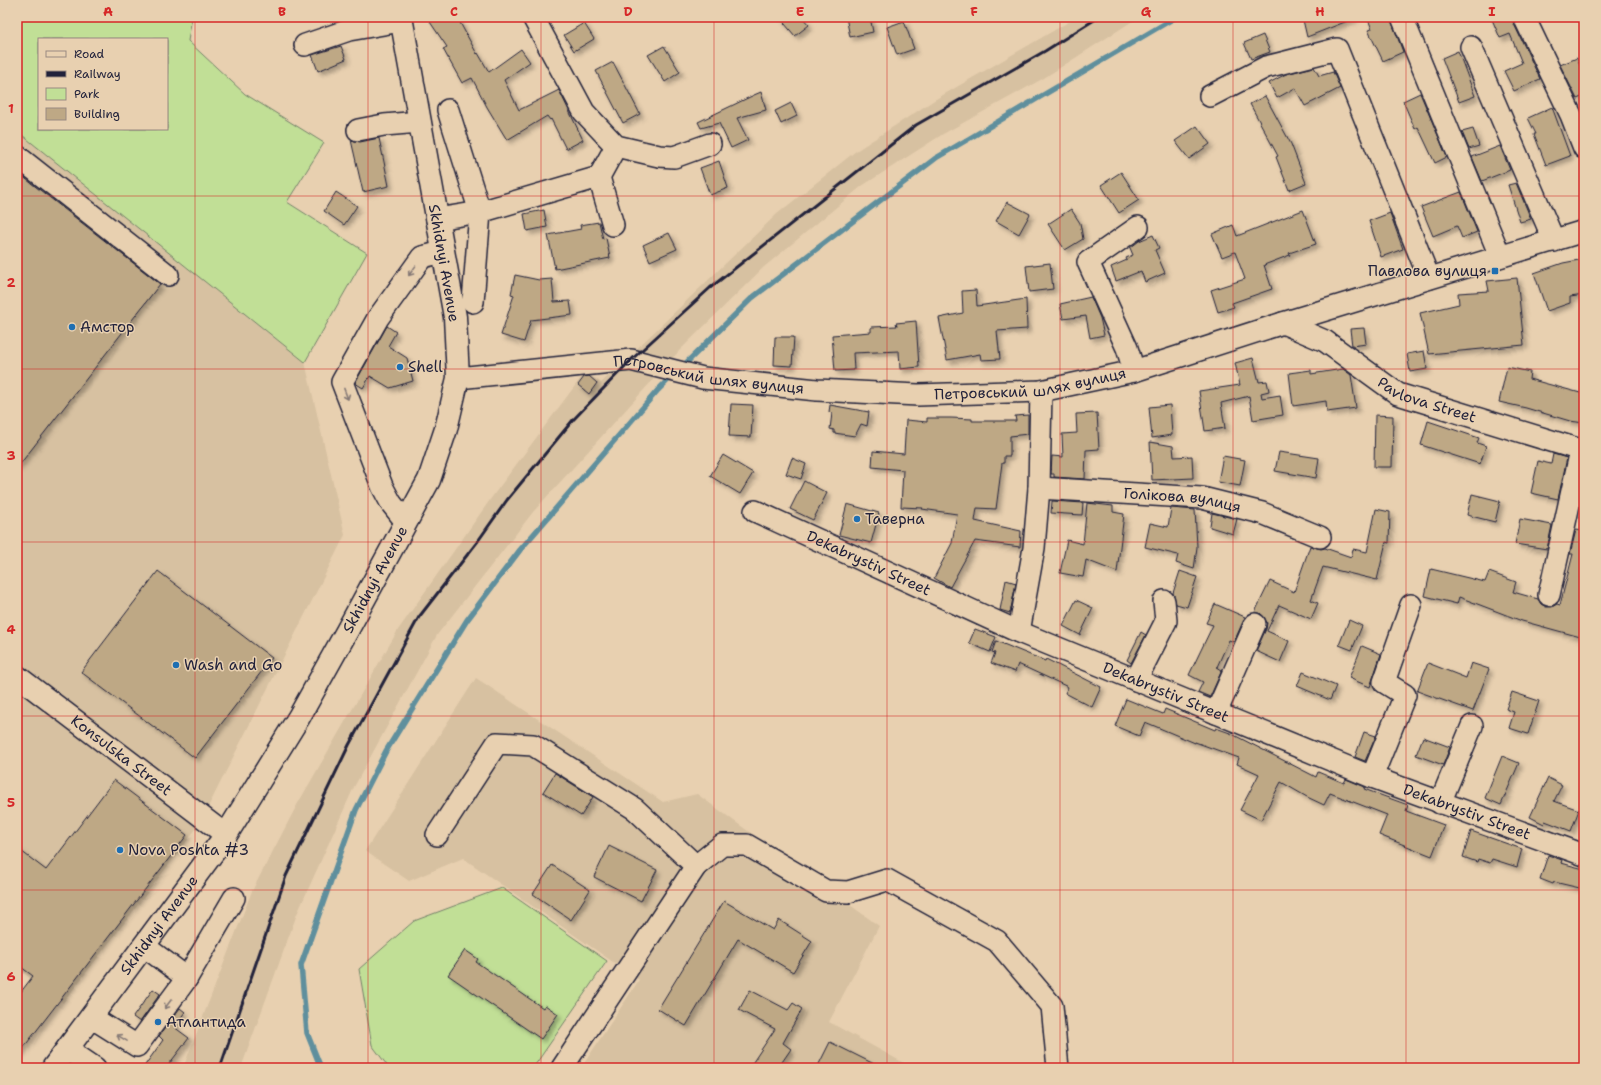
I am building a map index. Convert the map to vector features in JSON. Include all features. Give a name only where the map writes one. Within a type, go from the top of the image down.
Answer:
[{"type":"main road","name":"Skhidnyi Avenue","points":[[53,1068],[226,835],[303,710],[348,631],[429,480],[446,429],[458,378],[455,317],[401,19]]},
{"type":"street","points":[[533,17],[584,112],[616,146],[660,156],[674,157],[710,144]]},
{"type":"street","points":[[1402,17],[1500,256]]},
{"type":"street","points":[[1524,17],[1571,115],[1584,148]]},
{"type":"street","points":[[305,45],[349,30],[401,19]]},
{"type":"street","points":[[1471,47],[1554,241]]},
{"type":"street","points":[[1210,96],[1266,67],[1337,49],[1429,278]]},
{"type":"street","points":[[448,110],[480,212],[473,302]]},
{"type":"street","points":[[358,130],[384,125],[420,122]]},
{"type":"street","points":[[437,220],[480,212],[599,177],[616,146]]},
{"type":"street","points":[[17,156],[168,275]]},
{"type":"street","points":[[599,177],[613,225]]},
{"type":"street","points":[[1134,371],[1127,348],[1088,262],[1138,227]]},
{"type":"street","name":"Петровський шлях вулиця","points":[[458,378],[630,360],[703,378],[817,390],[918,395],[1041,391],[1134,371],[1282,323],[1500,256],[1584,232]]},
{"type":"street","points":[[406,522],[391,503],[382,486],[342,382],[378,318],[422,257],[443,252]]},
{"type":"street","name":"Pavlova Street","points":[[1282,323],[1325,341],[1398,394],[1582,450]]},
{"type":"street","points":[[1019,632],[1034,548],[1039,488],[1041,391]]},
{"type":"street","points":[[1549,595],[1582,450]]},
{"type":"street","name":"Голікова вулиця","points":[[1039,488],[1202,498],[1262,513],[1320,537]]},
{"type":"street","name":"Dekabrystiv Street","points":[[755,511],[1019,632],[1372,777],[1584,855]]},
{"type":"street","points":[[1136,680],[1166,621],[1164,601]]},
{"type":"street","points":[[1372,777],[1406,695],[1384,682],[1410,605]]},
{"type":"street","points":[[1216,713],[1255,624]]},
{"type":"street","name":"Konsulska Street","points":[[17,676],[226,835]]},
{"type":"street","points":[[1440,803],[1472,726]]},
{"type":"street","points":[[437,835],[497,743],[533,745],[635,809],[696,866]]},
{"type":"street","points":[[562,1068],[696,866],[722,845],[747,845],[826,891],[848,892],[887,880],[997,942],[1052,1006],[1058,1068]]},
{"type":"street","points":[[91,1017],[137,1046],[187,978],[234,898]]},
{"type":"street","points":[[144,946],[187,978]]},
{"type":"street","points":[[67,1049],[95,1068]]},
{"type":"shaded area","points":[[1077,17],[1139,17],[1044,78],[943,134],[862,186],[764,267],[680,350],[533,512],[437,635],[354,787],[297,914],[241,1068],[183,1068],[252,891],[297,805],[398,630],[492,497],[580,379],[586,373],[601,383],[777,214],[856,151],[936,99]]},
{"type":"shaded area","points":[[17,131],[305,362],[345,535],[199,825],[63,1003],[17,968]]},
{"type":"shaded area","points":[[476,678],[663,802],[697,794],[879,926],[829,1022],[913,1068],[581,1068],[639,980],[463,858],[409,881],[365,851]]},
{"type":"green space","points":[[17,17],[192,17],[188,41],[245,94],[324,143],[287,202],[367,253],[305,362],[17,131]]},
{"type":"green space","points":[[502,888],[607,961],[533,1068],[389,1068],[372,1045],[359,969],[414,921]]},
{"type":"building","points":[[437,17],[457,17],[477,54],[478,53],[489,72],[521,49],[530,62],[504,80],[519,110],[559,90],[583,140],[566,149],[551,119],[550,120],[547,116],[507,140],[472,78],[462,83],[443,49],[447,47],[430,22]]},
{"type":"building","points":[[779,17],[802,17],[809,25],[795,36]]},
{"type":"building","points":[[846,17],[870,17],[873,32],[850,37]]},
{"type":"building","points":[[1313,17],[1355,18],[1307,37],[1303,20]]},
{"type":"building","points":[[1367,17],[1390,17],[1403,52],[1383,61],[1368,30],[1372,29]]},
{"type":"building","points":[[1491,17],[1512,17],[1540,79],[1514,91],[1504,71],[1522,63],[1510,34],[1500,38]]},
{"type":"building","points":[[904,21],[914,49],[897,55],[887,27]]},
{"type":"building","points":[[584,23],[594,39],[574,51],[564,35]]},
{"type":"building","points":[[1263,35],[1270,52],[1251,59],[1244,43]]},
{"type":"building","points":[[341,46],[346,59],[318,71],[312,55]]},
{"type":"building","points":[[664,46],[680,72],[665,82],[648,55]]},
{"type":"building","points":[[1458,51],[1475,96],[1459,102],[1442,58]]},
{"type":"building","points":[[1577,58],[1584,76],[1584,96],[1577,99],[1560,65]]},
{"type":"building","points":[[613,62],[640,114],[623,123],[596,71]]},
{"type":"building","points":[[1314,67],[1319,76],[1333,72],[1340,88],[1305,106],[1295,88],[1277,98],[1269,83],[1286,74]]},
{"type":"building","points":[[761,92],[766,110],[737,118],[748,140],[731,148],[719,123],[701,128],[698,122]]},
{"type":"building","points":[[1420,93],[1447,157],[1435,163],[1418,127],[1415,129],[1403,101]]},
{"type":"building","points":[[1265,96],[1291,144],[1306,183],[1289,190],[1276,157],[1278,156],[1250,104]]},
{"type":"building","points":[[791,103],[797,116],[781,124],[775,111]]},
{"type":"building","points":[[1552,107],[1570,156],[1546,165],[1534,134],[1536,134],[1528,118]]},
{"type":"building","points":[[1197,126],[1210,144],[1189,159],[1175,141]]},
{"type":"building","points":[[1473,129],[1479,146],[1469,149],[1462,132]]},
{"type":"building","points":[[379,138],[389,186],[363,192],[351,140],[360,142]]},
{"type":"building","points":[[1500,146],[1510,170],[1482,181],[1472,157]]},
{"type":"building","points":[[719,161],[728,188],[710,195],[700,168]]},
{"type":"building","name":"Амстор","points":[[17,172],[160,284],[17,468]]},
{"type":"building","points":[[1121,172],[1139,200],[1119,213],[1101,185]]},
{"type":"building","points":[[1516,183],[1531,219],[1520,222],[1508,185]]},
{"type":"building","points":[[336,192],[357,206],[344,225],[324,211]]},
{"type":"building","points":[[1461,192],[1477,232],[1462,238],[1457,226],[1433,236],[1421,207]]},
{"type":"building","points":[[1007,202],[1030,214],[1019,234],[996,221]]},
{"type":"building","points":[[1071,209],[1080,223],[1083,239],[1065,250],[1048,224]]},
{"type":"building","points":[[544,210],[547,227],[527,231],[524,214]]},
{"type":"building","points":[[1303,210],[1316,244],[1289,253],[1290,255],[1264,265],[1272,289],[1232,303],[1234,307],[1218,312],[1211,290],[1245,279],[1235,252],[1222,257],[1212,234],[1233,225],[1237,236]]},
{"type":"building","points":[[1390,213],[1403,249],[1381,257],[1369,221]]},
{"type":"building","points":[[599,222],[603,239],[606,238],[610,258],[555,269],[548,235],[581,229],[580,225]]},
{"type":"building","points":[[669,233],[677,249],[650,261],[643,245]]},
{"type":"building","points":[[1153,235],[1159,248],[1155,250],[1165,273],[1145,282],[1141,271],[1116,281],[1111,267],[1127,260],[1126,258],[1133,255],[1130,248],[1139,241]]},
{"type":"building","points":[[1584,259],[1584,295],[1570,297],[1570,303],[1547,311],[1534,273],[1563,263]]},
{"type":"building","points":[[1050,263],[1053,289],[1029,292],[1026,266]]},
{"type":"building","points":[[515,275],[539,280],[552,279],[554,302],[570,301],[572,315],[531,320],[524,342],[501,335],[514,295],[511,294]]},
{"type":"building","points":[[1517,278],[1524,345],[1429,354],[1420,313],[1459,304],[1458,293],[1489,291],[1487,281]]},
{"type":"building","points":[[976,290],[977,306],[1026,299],[1027,329],[997,331],[1000,359],[981,360],[980,354],[947,360],[939,318],[963,313],[962,291]]},
{"type":"building","points":[[1091,297],[1100,318],[1104,335],[1090,338],[1086,316],[1063,319],[1060,304]]},
{"type":"building","points":[[916,321],[919,367],[900,369],[899,351],[853,353],[854,370],[835,371],[832,335],[871,332],[871,327],[897,326],[896,323]]},
{"type":"building","points":[[387,326],[396,332],[388,346],[407,358],[413,381],[390,388],[370,376],[363,388],[355,383]]},
{"type":"building","points":[[1364,328],[1366,344],[1352,346],[1350,329]]},
{"type":"building","points":[[775,337],[794,337],[792,366],[774,365]]},
{"type":"building","points":[[1424,351],[1427,369],[1410,372],[1407,354]]},
{"type":"building","points":[[1253,358],[1259,382],[1267,381],[1269,391],[1261,393],[1262,398],[1280,395],[1283,415],[1253,420],[1249,396],[1221,403],[1225,428],[1205,431],[1199,391],[1240,385],[1235,363]]},
{"type":"building","points":[[1507,367],[1530,372],[1529,379],[1584,394],[1584,423],[1570,421],[1499,402]]},
{"type":"building","points":[[1343,369],[1351,375],[1356,408],[1327,412],[1326,401],[1293,406],[1289,373],[1311,370],[1311,374]]},
{"type":"building","points":[[589,376],[597,383],[589,394],[578,385],[584,377]]},
{"type":"building","points":[[731,404],[753,405],[751,437],[729,436]]},
{"type":"building","points":[[830,405],[869,412],[867,426],[861,424],[855,436],[834,433],[834,430],[830,429],[832,413],[829,412]]},
{"type":"building","points":[[1170,405],[1172,435],[1152,438],[1149,407]]},
{"type":"building","points":[[1097,413],[1099,449],[1086,450],[1085,479],[1054,477],[1054,474],[1051,474],[1052,456],[1063,457],[1062,434],[1077,433],[1076,414]]},
{"type":"building","points":[[1028,415],[1028,434],[1010,436],[1010,456],[1004,456],[1004,463],[1002,463],[996,509],[977,508],[975,521],[1021,531],[1020,547],[975,541],[950,587],[934,578],[952,543],[957,514],[922,509],[923,508],[901,507],[903,470],[872,467],[873,451],[904,454],[906,420],[927,422],[927,418],[951,418],[972,419],[972,421],[1016,421],[1015,416]]},
{"type":"building","points":[[1375,415],[1393,416],[1392,467],[1374,467]]},
{"type":"building","points":[[1428,421],[1479,438],[1477,443],[1486,446],[1480,464],[1421,445]]},
{"type":"building","points":[[1150,442],[1173,446],[1174,457],[1192,456],[1193,478],[1152,480]]},
{"type":"building","points":[[1279,452],[1319,458],[1316,478],[1275,471]]},
{"type":"building","points":[[1553,454],[1567,458],[1558,499],[1531,493],[1538,461],[1551,464]]},
{"type":"building","points":[[723,455],[753,473],[740,494],[710,476]]},
{"type":"building","points":[[1223,456],[1245,460],[1240,486],[1218,482]]},
{"type":"building","points":[[792,458],[806,464],[801,479],[786,474]]},
{"type":"building","points":[[804,481],[827,493],[813,520],[790,509]]},
{"type":"building","points":[[1472,494],[1500,501],[1495,522],[1467,515]]},
{"type":"building","points":[[1052,501],[1083,503],[1082,515],[1051,513]]},
{"type":"building","points":[[1087,503],[1113,506],[1113,512],[1124,514],[1117,572],[1086,560],[1083,577],[1060,573],[1067,540],[1083,544]]},
{"type":"building","points":[[847,504],[879,513],[871,543],[839,535]]},
{"type":"building","points":[[1171,508],[1195,510],[1197,547],[1194,569],[1176,563],[1178,555],[1145,547],[1150,523],[1168,527]]},
{"type":"building","points":[[1376,509],[1390,512],[1389,543],[1386,542],[1377,580],[1323,567],[1311,600],[1318,603],[1311,619],[1279,605],[1267,631],[1289,641],[1280,662],[1256,651],[1266,629],[1267,623],[1260,613],[1255,612],[1270,581],[1294,592],[1310,546],[1321,549],[1325,548],[1351,557],[1353,549],[1367,552]]},
{"type":"building","points":[[1212,513],[1237,519],[1233,534],[1210,527]]},
{"type":"building","points":[[1520,519],[1552,525],[1547,549],[1515,544]]},
{"type":"building","points":[[1576,530],[1584,531],[1584,638],[1522,621],[1459,597],[1457,604],[1425,596],[1431,569],[1485,582],[1489,572],[1516,582],[1513,592],[1538,599],[1541,604],[1546,607],[1552,607],[1557,604],[1560,605],[1573,554],[1570,554]]},
{"type":"building","name":"Wash and Go","points":[[158,571],[272,658],[195,758],[81,672]]},
{"type":"building","points":[[1180,571],[1197,577],[1187,607],[1176,604],[1173,593]]},
{"type":"building","points":[[1006,580],[1016,583],[1010,613],[1000,610]]},
{"type":"building","points":[[1076,600],[1093,608],[1080,635],[1063,626]]},
{"type":"building","points":[[1215,604],[1245,617],[1234,642],[1229,640],[1217,667],[1222,670],[1210,697],[1198,692],[1203,682],[1189,675],[1213,625],[1206,623]]},
{"type":"building","points":[[1349,620],[1362,626],[1352,650],[1339,645]]},
{"type":"building","points":[[975,629],[996,637],[990,652],[969,643]]},
{"type":"building","points":[[1141,632],[1146,635],[1131,663],[1127,660]]},
{"type":"building","points":[[996,641],[1045,661],[1046,659],[1101,687],[1092,707],[1065,693],[1068,687],[1018,664],[1015,672],[991,663],[995,653],[992,652]]},
{"type":"building","points":[[1362,646],[1381,654],[1370,687],[1349,678]]},
{"type":"building","points":[[1428,663],[1466,678],[1471,663],[1489,669],[1473,711],[1417,691]]},
{"type":"building","points":[[1303,672],[1336,686],[1330,700],[1297,686]]},
{"type":"building","points":[[1512,692],[1539,701],[1528,734],[1509,728],[1514,712],[1506,709]]},
{"type":"building","points":[[1126,699],[1163,714],[1165,709],[1215,730],[1216,728],[1230,733],[1316,777],[1318,772],[1344,783],[1346,779],[1365,787],[1364,789],[1408,805],[1406,811],[1444,825],[1432,856],[1379,835],[1387,815],[1330,793],[1324,805],[1281,782],[1261,820],[1240,810],[1259,774],[1237,764],[1239,758],[1195,743],[1145,722],[1139,736],[1115,726]]},
{"type":"building","points":[[1364,732],[1376,736],[1365,761],[1355,757]]},
{"type":"building","points":[[1423,737],[1450,747],[1443,765],[1416,755]]},
{"type":"building","points":[[1502,756],[1519,763],[1501,805],[1485,798]]},
{"type":"building","points":[[555,773],[593,797],[581,816],[543,792]]},
{"type":"building","points":[[1548,778],[1562,785],[1554,801],[1579,810],[1571,831],[1545,821],[1544,824],[1530,817]]},
{"type":"building","points":[[114,780],[187,835],[17,1056],[17,997],[33,976],[17,964],[17,848],[46,870]]},
{"type":"building","points":[[1471,831],[1522,849],[1517,867],[1492,859],[1490,863],[1478,859],[1477,862],[1463,857]]},
{"type":"building","points":[[609,846],[657,870],[641,901],[594,877]]},
{"type":"building","points":[[1548,855],[1562,860],[1561,863],[1584,869],[1584,889],[1554,882],[1553,884],[1540,879]]},
{"type":"building","points":[[552,865],[590,890],[571,920],[533,894]]},
{"type":"building","points":[[724,901],[773,930],[779,920],[812,941],[793,972],[738,939],[686,1026],[658,1009]]},
{"type":"building","points":[[465,950],[478,959],[476,962],[543,1008],[545,1005],[558,1014],[541,1039],[448,975]]},
{"type":"building","points":[[153,989],[160,994],[140,1022],[133,1017]]},
{"type":"building","points":[[750,990],[788,1010],[793,1003],[802,1009],[783,1043],[791,1049],[778,1068],[749,1068],[775,1029],[739,1010]]},
{"type":"building","points":[[180,1008],[185,1012],[174,1027],[189,1038],[166,1068],[143,1068],[163,1040],[159,1036]]},
{"type":"building","points":[[830,1042],[882,1068],[817,1068]]},
{"type":"waterway","points":[[681,368],[752,298],[936,158],[1176,17]]},
{"type":"waterway","points":[[321,1068],[307,1033],[301,965],[356,810],[386,751],[467,620],[520,550],[658,390],[673,375]]},
{"type":"railway","points":[[220,1068],[286,876],[349,745],[419,617],[478,541],[507,500],[573,420],[631,360],[710,288],[916,125],[1045,51],[1099,17]]},
{"type":"place","name":"Павлова вулиця","points":[[1495,271]]},
{"type":"place","name":"Амстор","points":[[72,327]]},
{"type":"place","name":"Shell","points":[[400,367]]},
{"type":"place","name":"Таверна","points":[[857,519]]},
{"type":"place","name":"Wash and Go","points":[[176,665]]},
{"type":"place","name":"Nova Poshta #3","points":[[120,850]]},
{"type":"place","name":"Атлантида","points":[[158,1022]]}]
